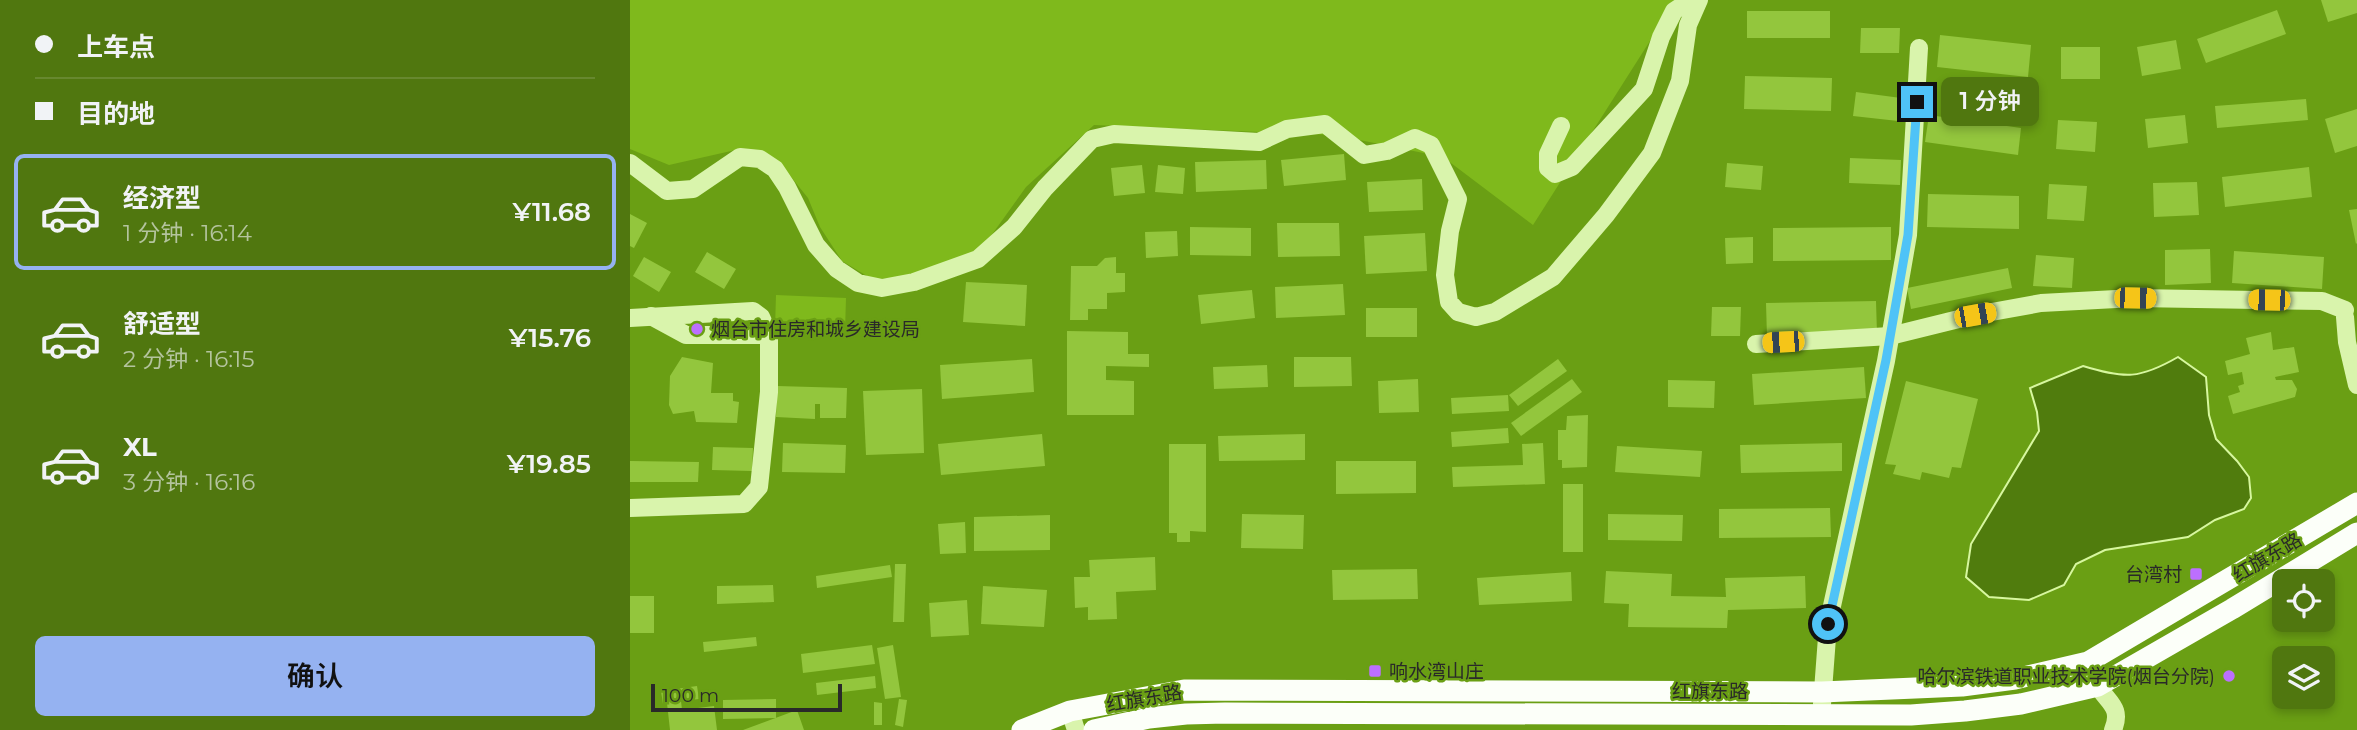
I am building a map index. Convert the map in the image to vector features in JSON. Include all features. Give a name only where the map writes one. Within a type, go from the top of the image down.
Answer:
[{"type":"main road","name":"红旗东路","points":[[1022,730],[1073,721],[1184,690],[1822,692],[1962,686],[2015,679],[2088,662],[2357,503]]},
{"type":"main road","name":"红旗东路","points":[[1094,730],[1149,718],[1186,714],[1709,722],[1821,715],[1911,715],[2021,704],[2098,686],[2357,533]]},
{"type":"street","points":[[1561,126],[1548,154],[1548,168],[1555,174],[1572,167],[1644,89],[1661,37],[1674,11],[1691,0]]},
{"type":"street","points":[[630,163],[667,191],[693,189],[740,157],[760,159],[775,169],[816,245],[837,269],[858,282],[882,288],[914,282],[978,259],[1014,228],[1045,188],[1092,139],[1114,134],[1259,142],[1287,129],[1325,124],[1364,155],[1387,150],[1415,138],[1432,145],[1458,199],[1450,231],[1446,275],[1449,302],[1458,312],[1476,317],[1495,312],[1552,277],[1606,215],[1652,153],[1680,81],[1688,25],[1699,0]]},
{"type":"street","points":[[1821,715],[1828,624],[1890,336],[1908,235],[1919,48]]},
{"type":"street","points":[[1756,344],[1890,336],[1975,315],[2041,303],[2135,298],[2322,301],[2345,313],[2347,342],[2357,385]]},
{"type":"street","points":[[630,318],[651,316],[686,335],[769,335],[769,392],[759,487],[744,504],[630,508]]},
{"type":"street","points":[[2088,662],[2098,686],[2113,703],[2117,720],[2113,730]]},
{"type":"street","points":[[1709,722],[1718,691]]},
{"type":"shaded area","points":[[630,0],[1676,0],[1533,225],[1443,157],[1335,135],[1094,125],[1026,187],[978,254],[908,278],[872,279],[842,261],[820,227],[808,198],[779,162],[740,149],[669,165],[630,149]]},
{"type":"shaded area","points":[[776,295],[846,298],[845,331],[775,328]]},
{"type":"shaded area","points":[[2178,357],[2206,377],[2209,415],[2216,439],[2249,477],[2251,498],[2244,509],[2215,520],[2188,537],[2105,550],[2076,564],[2064,585],[2029,600],[1989,597],[1966,577],[1971,544],[2039,431],[2030,388],[2083,366],[2132,375],[2153,370]]},
{"type":"building","points":[[2321,0],[2357,0],[2357,13],[2328,22]]},
{"type":"building","points":[[2277,10],[2286,34],[2206,63],[2197,39]]},
{"type":"building","points":[[1747,11],[1830,11],[1830,38],[1747,38]]},
{"type":"building","points":[[1861,28],[1900,28],[1899,53],[1860,53]]},
{"type":"building","points":[[1940,35],[2031,45],[2028,77],[1937,67]]},
{"type":"building","points":[[2176,40],[2181,69],[2142,76],[2137,47]]},
{"type":"building","points":[[2061,47],[2100,47],[2100,79],[2061,79]]},
{"type":"building","points":[[1745,76],[1832,78],[1831,111],[1744,109]]},
{"type":"building","points":[[1856,92],[1901,98],[1898,121],[1853,116]]},
{"type":"building","points":[[2306,99],[2308,120],[2217,128],[2215,106]]},
{"type":"building","points":[[2357,109],[2357,146],[2335,153],[2325,119]]},
{"type":"building","points":[[1929,115],[2021,128],[2018,155],[1925,142]]},
{"type":"building","points":[[2185,115],[2188,143],[2148,148],[2145,119]]},
{"type":"building","points":[[2058,120],[2097,122],[2095,152],[2056,149]]},
{"type":"building","points":[[1344,154],[1346,180],[1284,186],[1281,160]]},
{"type":"building","points":[[1850,158],[1901,160],[1900,185],[1849,183]]},
{"type":"building","points":[[1266,160],[1267,189],[1196,192],[1195,162]]},
{"type":"building","points":[[1727,163],[1763,166],[1761,190],[1725,187]]},
{"type":"building","points":[[1142,165],[1145,193],[1114,196],[1111,168]]},
{"type":"building","points":[[1158,165],[1185,168],[1183,194],[1155,192]]},
{"type":"building","points":[[2309,167],[2312,197],[2225,207],[2222,177]]},
{"type":"building","points":[[1422,179],[1423,210],[1369,212],[1367,182]]},
{"type":"building","points":[[2197,182],[2199,215],[2154,217],[2153,183]]},
{"type":"building","points":[[2049,184],[2087,186],[2084,221],[2047,219]]},
{"type":"building","points":[[1928,194],[2019,196],[2019,229],[1927,227]]},
{"type":"building","points":[[2357,209],[2357,243],[2356,244],[2349,210]]},
{"type":"building","points":[[630,214],[647,223],[634,248],[630,246]]},
{"type":"building","points":[[1277,223],[1339,223],[1340,256],[1278,257]]},
{"type":"building","points":[[1190,227],[1251,228],[1251,256],[1190,255]]},
{"type":"building","points":[[1891,227],[1891,260],[1773,261],[1773,228]]},
{"type":"building","points":[[1177,231],[1178,256],[1146,258],[1145,232]]},
{"type":"building","points":[[1425,233],[1427,271],[1366,274],[1364,236]]},
{"type":"building","points":[[1753,237],[1753,263],[1726,264],[1725,238]]},
{"type":"building","points":[[2210,249],[2211,283],[2165,285],[2165,250]]},
{"type":"building","points":[[2234,251],[2324,257],[2322,289],[2232,283]]},
{"type":"building","points":[[707,252],[736,269],[724,289],[695,272]]},
{"type":"building","points":[[2036,255],[2074,258],[2072,288],[2033,286]]},
{"type":"building","points":[[644,257],[671,272],[659,292],[633,276]]},
{"type":"building","points":[[1116,257],[1116,273],[1125,273],[1125,292],[1107,293],[1107,309],[1088,309],[1088,320],[1070,320],[1071,266],[1097,266],[1105,258]]},
{"type":"building","points":[[2008,268],[2012,288],[1911,309],[1907,288]]},
{"type":"building","points":[[966,282],[1027,285],[1025,326],[963,322]]},
{"type":"building","points":[[1343,284],[1345,315],[1276,318],[1275,287]]},
{"type":"building","points":[[1252,290],[1255,318],[1201,324],[1198,295]]},
{"type":"building","points":[[1876,301],[1877,334],[1767,337],[1766,303]]},
{"type":"building","points":[[1712,307],[1741,307],[1740,336],[1711,336]]},
{"type":"building","points":[[1366,308],[1417,308],[1417,337],[1366,337]]},
{"type":"building","points":[[1067,331],[1128,332],[1128,354],[1149,354],[1149,367],[1106,366],[1106,380],[1134,381],[1134,415],[1067,415]]},
{"type":"building","points":[[2271,332],[2273,350],[2294,347],[2299,372],[2275,377],[2276,380],[2292,380],[2297,389],[2295,397],[2233,414],[2228,396],[2240,392],[2238,386],[2244,384],[2242,372],[2228,375],[2225,361],[2250,354],[2246,338]]},
{"type":"building","points":[[682,357],[713,363],[711,393],[733,393],[733,401],[739,402],[737,423],[696,422],[694,411],[673,414],[669,405],[670,376]]},
{"type":"building","points":[[1294,357],[1351,357],[1352,386],[1294,387]]},
{"type":"building","points":[[1032,359],[1034,392],[942,399],[940,365]]},
{"type":"building","points":[[1558,359],[1567,371],[1518,406],[1509,395]]},
{"type":"building","points":[[1267,365],[1268,387],[1214,389],[1213,367]]},
{"type":"building","points":[[1864,367],[1866,398],[1754,405],[1752,374]]},
{"type":"building","points":[[1418,379],[1419,412],[1379,413],[1378,381]]},
{"type":"building","points":[[1572,379],[1582,392],[1521,436],[1511,423]]},
{"type":"building","points":[[1668,380],[1715,381],[1714,408],[1668,407]]},
{"type":"building","points":[[1906,381],[1978,399],[1961,468],[1952,467],[1949,478],[1922,472],[1920,480],[1893,474],[1896,465],[1885,464]]},
{"type":"building","points":[[777,386],[847,388],[846,418],[820,418],[820,404],[815,404],[815,419],[776,417]]},
{"type":"building","points":[[922,389],[924,453],[866,455],[863,391]]},
{"type":"building","points":[[1508,395],[1509,411],[1452,414],[1451,398]]},
{"type":"building","points":[[1588,415],[1587,467],[1562,468],[1562,460],[1558,460],[1558,430],[1566,430],[1567,416]]},
{"type":"building","points":[[1508,428],[1509,443],[1452,447],[1451,432]]},
{"type":"building","points":[[1042,434],[1045,466],[941,475],[938,444]]},
{"type":"building","points":[[1305,434],[1305,460],[1219,461],[1218,436]]},
{"type":"building","points":[[783,443],[846,445],[845,473],[782,472]]},
{"type":"building","points":[[1543,443],[1545,484],[1453,487],[1452,467],[1523,465],[1522,444]]},
{"type":"building","points":[[1842,443],[1842,471],[1741,473],[1740,445]]},
{"type":"building","points":[[1169,444],[1206,444],[1206,532],[1190,531],[1190,542],[1177,542],[1177,533],[1169,533]]},
{"type":"building","points":[[1617,446],[1702,451],[1700,477],[1615,472]]},
{"type":"building","points":[[713,447],[753,448],[752,471],[712,470]]},
{"type":"building","points":[[630,461],[699,462],[698,482],[630,482]]},
{"type":"building","points":[[1336,461],[1416,461],[1416,493],[1336,494]]},
{"type":"building","points":[[1563,484],[1583,484],[1583,552],[1563,552]]},
{"type":"building","points":[[1830,508],[1831,537],[1719,538],[1719,509]]},
{"type":"building","points":[[1242,514],[1304,515],[1303,549],[1241,548]]},
{"type":"building","points":[[1608,514],[1683,515],[1682,541],[1608,540]]},
{"type":"building","points":[[1050,515],[1050,550],[974,551],[974,517]]},
{"type":"building","points":[[965,522],[966,553],[940,554],[938,524]]},
{"type":"building","points":[[1155,557],[1156,590],[1116,592],[1117,619],[1088,620],[1088,607],[1075,608],[1074,577],[1090,577],[1089,560]]},
{"type":"building","points":[[895,564],[906,564],[904,622],[893,622]]},
{"type":"building","points":[[890,565],[892,577],[817,588],[816,576]]},
{"type":"building","points":[[1417,569],[1418,599],[1333,600],[1332,570]]},
{"type":"building","points":[[1606,571],[1672,574],[1671,596],[1726,597],[1725,578],[1805,576],[1806,608],[1728,610],[1727,628],[1628,627],[1629,604],[1604,603]]},
{"type":"building","points":[[1571,572],[1572,601],[1479,605],[1477,578]]},
{"type":"building","points":[[773,585],[774,602],[717,604],[717,586]]},
{"type":"building","points":[[983,586],[1047,590],[1044,627],[981,624]]},
{"type":"building","points":[[630,596],[654,596],[654,633],[630,633]]},
{"type":"building","points":[[967,600],[969,635],[931,637],[929,603]]},
{"type":"building","points":[[756,637],[757,646],[704,652],[703,642]]},
{"type":"building","points":[[872,645],[875,664],[803,673],[801,654]]},
{"type":"building","points":[[893,645],[901,697],[885,699],[877,648]]},
{"type":"building","points":[[875,676],[876,688],[817,695],[816,683]]},
{"type":"building","points":[[697,686],[699,699],[681,701],[682,710],[714,706],[717,730],[670,730],[667,703],[663,704],[661,691]]},
{"type":"building","points":[[776,699],[776,718],[723,719],[723,700]]},
{"type":"building","points":[[899,699],[907,700],[903,727],[895,725]]},
{"type":"building","points":[[874,702],[882,703],[882,725],[874,725]]},
{"type":"building","points":[[797,710],[804,730],[743,730]]},
{"type":"place","name":"烟台市住房和城乡建设局","points":[[697,329]]},
{"type":"place","name":"台湾村","points":[[2196,574]]},
{"type":"place","name":"响水湾山庄","points":[[1375,671]]},
{"type":"place","name":"哈尔滨铁道职业技术学院(烟台分院)","points":[[2229,676]]},
{"type":"route","points":[[1828,624],[1886,360],[1908,235],[1917,102]]}]
